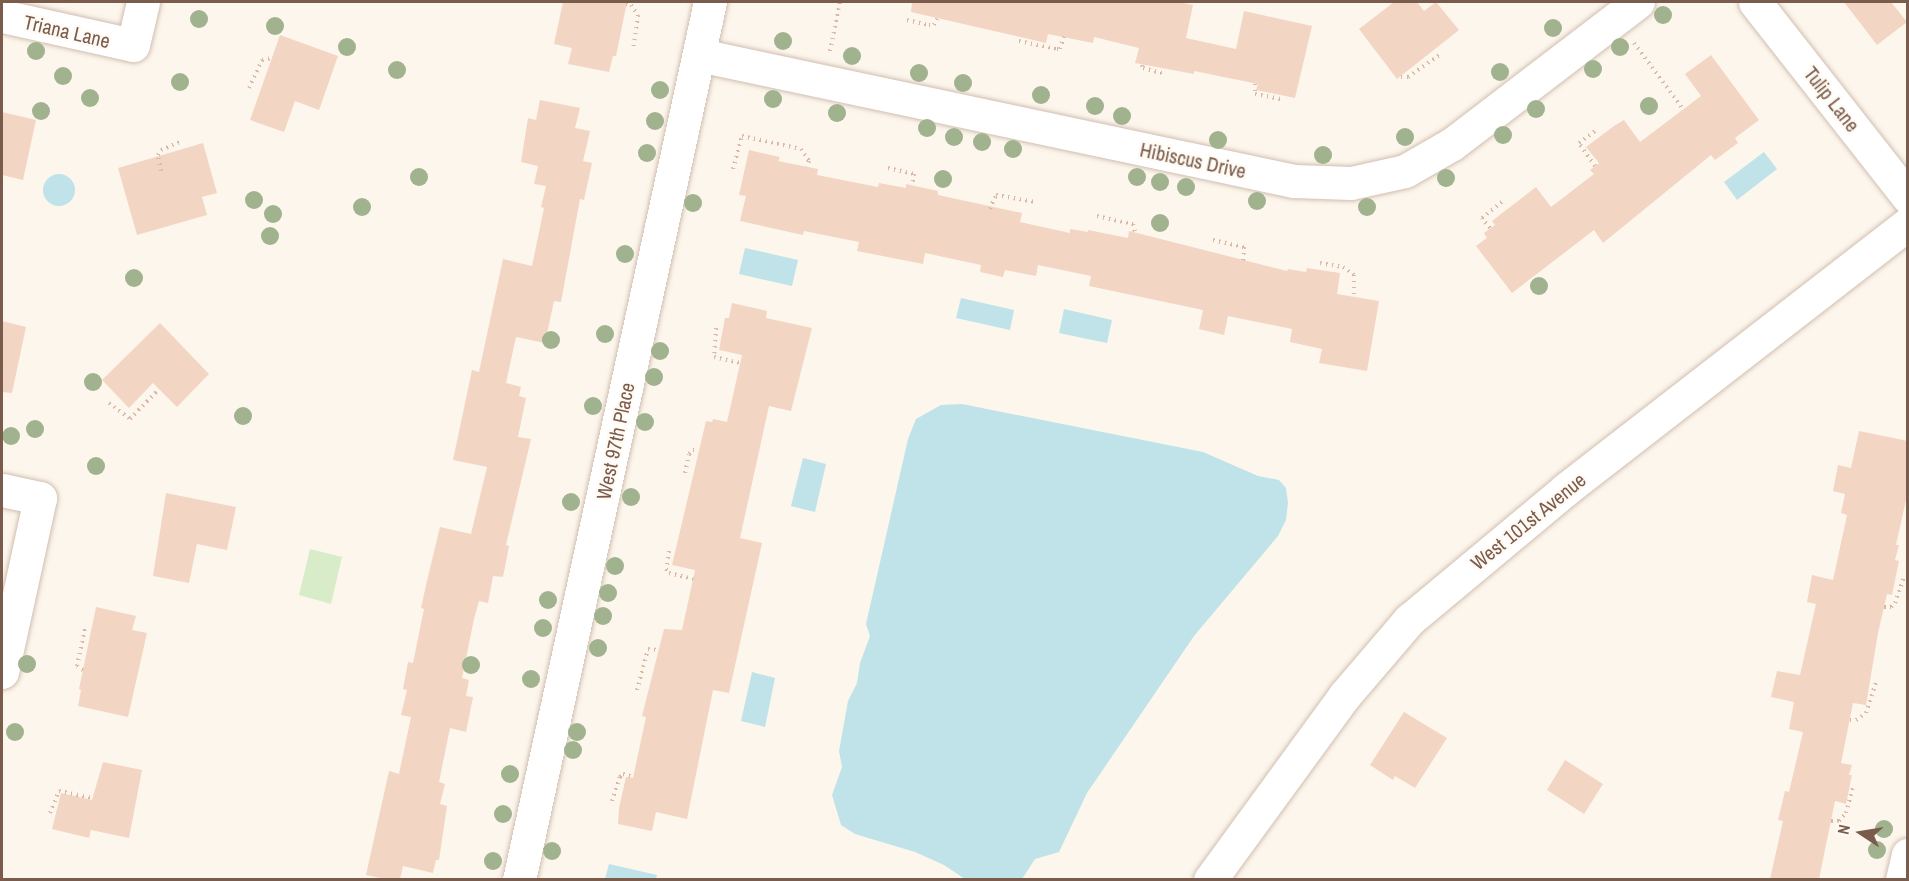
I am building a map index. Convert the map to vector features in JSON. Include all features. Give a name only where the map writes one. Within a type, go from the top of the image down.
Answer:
[{"type":"street","name":"Triana Lane","points":[[2,16],[133,45],[143,2]]},
{"type":"street","name":"West 97th Place","points":[[519,879],[710,2]]},
{"type":"street","name":"Tulip Lane","points":[[1755,2],[1908,197]]},
{"type":"street","name":"Hibiscus Drive","points":[[699,55],[1294,181],[1351,183],[1405,171],[1452,144],[1627,10]]},
{"type":"street","name":"West 101st Avenue","points":[[1210,879],[1345,695],[1409,620],[1566,489],[1908,224]]},
{"type":"street","points":[[2,490],[40,498],[2,672]]},
{"type":"street","points":[[1902,879],[1908,855]]},
{"type":"path","points":[[823,81],[840,2],[833,2]]},
{"type":"path","points":[[627,4],[631,5],[638,15],[633,50]]},
{"type":"path","points":[[1627,10],[1683,110]]},
{"type":"path","points":[[907,20],[934,25],[938,19]]},
{"type":"path","points":[[1019,41],[1060,49],[1064,37]]},
{"type":"path","points":[[1401,77],[1408,77],[1439,55]]},
{"type":"path","points":[[249,88],[262,60],[272,58]]},
{"type":"path","points":[[1142,65],[1143,68],[1165,74]]},
{"type":"path","points":[[1255,84],[1255,93],[1281,99]]},
{"type":"path","points":[[1595,166],[1579,143],[1596,130]]},
{"type":"path","points":[[733,169],[742,136],[801,149],[809,161],[807,167]]},
{"type":"path","points":[[161,171],[158,155],[161,150],[182,141]]},
{"type":"path","points":[[888,168],[914,174],[912,185]]},
{"type":"path","points":[[990,209],[996,195],[1034,202]]},
{"type":"path","points":[[1490,228],[1482,218],[1504,200]]},
{"type":"path","points":[[1097,216],[1133,224],[1135,233]]},
{"type":"path","points":[[1214,240],[1244,247],[1243,261]]},
{"type":"path","points":[[1320,263],[1343,267],[1354,275],[1354,297]]},
{"type":"path","points":[[716,328],[714,357],[740,363]]},
{"type":"path","points":[[109,403],[130,419],[159,389]]},
{"type":"path","points":[[685,473],[689,454],[693,450],[698,450]]},
{"type":"path","points":[[669,551],[666,569],[693,579]]},
{"type":"path","points":[[1884,607],[1891,607],[1895,603],[1904,577]]},
{"type":"path","points":[[83,670],[77,666],[85,627]]},
{"type":"path","points":[[637,690],[648,650],[658,650]]},
{"type":"path","points":[[1850,720],[1856,720],[1866,713],[1876,682]]},
{"type":"path","points":[[612,801],[620,777],[623,774],[633,777]]},
{"type":"path","points":[[1831,821],[1839,821],[1846,813],[1853,786]]},
{"type":"path","points":[[50,813],[59,790],[93,798]]},
{"type":"green space","points":[[310,549],[342,557],[331,604],[299,595]]},
{"type":"water","points":[[1764,152],[1777,169],[1737,200],[1724,182]]},
{"type":"water","points":[[59,174],[70,179],[75,190],[70,201],[59,206],[48,201],[43,190],[48,179]]},
{"type":"water","points":[[745,248],[798,260],[792,286],[739,274]]},
{"type":"water","points":[[961,298],[1014,310],[1010,330],[956,318]]},
{"type":"water","points":[[1064,309],[1112,320],[1107,343],[1059,333]]},
{"type":"water","points":[[962,404],[1203,452],[1258,476],[1279,480],[1286,488],[1288,503],[1286,520],[1278,536],[1194,636],[1087,793],[1059,852],[1035,859],[1022,879],[965,879],[944,865],[915,852],[855,834],[841,825],[832,795],[842,767],[839,751],[848,701],[857,683],[860,663],[870,636],[866,624],[908,439],[916,419],[941,405]]},
{"type":"water","points":[[803,458],[826,464],[815,512],[791,506]]},
{"type":"water","points":[[752,672],[775,678],[765,727],[741,721]]},
{"type":"water","points":[[609,864],[657,875],[656,879],[605,879]]},
{"type":"building","points":[[563,2],[627,2],[616,56],[613,56],[609,72],[568,64],[572,48],[554,44]]},
{"type":"building","points":[[912,2],[1179,2],[1193,5],[1186,38],[1236,49],[1244,11],[1312,26],[1295,98],[1256,90],[1258,84],[1194,71],[1194,74],[1135,63],[1139,48],[1094,37],[1093,43],[1048,34],[1046,43],[911,12]]},
{"type":"building","points":[[1394,2],[1417,2],[1424,11],[1436,2],[1459,30],[1397,79],[1359,29]]},
{"type":"building","points":[[1844,2],[1891,2],[1907,22],[1877,45]]},
{"type":"building","points":[[280,35],[338,56],[319,110],[295,101],[284,132],[250,120]]},
{"type":"building","points":[[1711,55],[1759,120],[1735,138],[1738,143],[1715,160],[1711,155],[1603,243],[1594,230],[1512,293],[1476,246],[1487,238],[1484,233],[1495,225],[1492,221],[1536,187],[1551,207],[1594,174],[1590,170],[1599,163],[1586,147],[1624,120],[1640,142],[1701,96],[1685,74]]},
{"type":"building","points":[[540,100],[580,108],[575,128],[590,131],[583,161],[592,163],[584,200],[580,199],[561,302],[554,301],[545,343],[516,337],[506,383],[521,387],[519,396],[526,398],[518,437],[531,439],[506,545],[509,546],[503,577],[493,576],[488,603],[479,601],[474,619],[462,678],[469,680],[466,696],[473,697],[466,732],[450,728],[439,782],[445,784],[440,804],[447,806],[439,860],[436,860],[433,873],[403,866],[400,879],[366,875],[389,771],[399,774],[411,717],[401,715],[407,690],[403,689],[408,662],[413,663],[424,609],[421,608],[440,527],[471,534],[487,467],[453,460],[472,370],[479,372],[503,259],[532,266],[544,208],[541,207],[546,186],[534,184],[538,166],[521,162],[528,118],[536,120]]},
{"type":"building","points":[[2,112],[36,120],[23,180],[2,175]]},
{"type":"building","points":[[203,143],[217,193],[202,197],[207,215],[137,235],[118,168]]},
{"type":"building","points":[[749,150],[780,157],[778,161],[818,169],[817,175],[878,187],[879,183],[906,188],[906,184],[938,191],[938,195],[1022,213],[1020,222],[1070,233],[1070,229],[1088,232],[1088,230],[1128,238],[1129,231],[1287,271],[1288,269],[1306,272],[1307,268],[1340,273],[1337,294],[1379,301],[1367,371],[1319,363],[1322,349],[1290,342],[1292,329],[1228,316],[1224,335],[1199,329],[1203,310],[1089,286],[1091,276],[1038,265],[1036,276],[1005,270],[1003,277],[980,272],[981,265],[925,253],[923,264],[857,251],[859,242],[804,231],[803,235],[740,221],[746,196],[739,195]]},
{"type":"building","points":[[732,303],[767,311],[766,318],[812,328],[791,411],[769,406],[740,538],[762,543],[729,693],[713,690],[687,819],[656,812],[652,831],[618,824],[619,808],[626,777],[633,778],[646,717],[642,716],[664,629],[682,630],[695,570],[672,565],[706,421],[712,422],[713,419],[727,422],[742,355],[719,350],[725,318],[729,318]]},
{"type":"building","points":[[2,321],[26,327],[12,393],[2,392]]},
{"type":"building","points":[[160,323],[209,374],[177,407],[153,383],[129,408],[102,380]]},
{"type":"building","points":[[1859,431],[1908,441],[1908,491],[1896,545],[1899,545],[1895,560],[1899,561],[1892,595],[1887,594],[1878,633],[1866,705],[1853,703],[1841,763],[1852,765],[1849,775],[1852,775],[1846,804],[1835,801],[1819,879],[1770,879],[1783,821],[1778,820],[1785,791],[1789,792],[1803,732],[1789,729],[1794,702],[1771,697],[1777,671],[1800,675],[1816,604],[1807,602],[1812,575],[1833,580],[1847,515],[1841,513],[1845,494],[1833,491],[1838,465],[1851,468]]},
{"type":"building","points":[[166,493],[236,507],[227,550],[197,544],[189,583],[153,576]]},
{"type":"building","points":[[96,607],[136,616],[132,630],[147,633],[128,717],[78,706],[81,690],[79,689]]},
{"type":"building","points":[[1404,712],[1447,738],[1415,788],[1395,776],[1393,780],[1370,765]]},
{"type":"building","points":[[1565,760],[1603,784],[1584,814],[1547,790]]},
{"type":"building","points":[[103,762],[142,770],[129,838],[91,830],[89,838],[52,829],[61,793],[92,800]]}]
